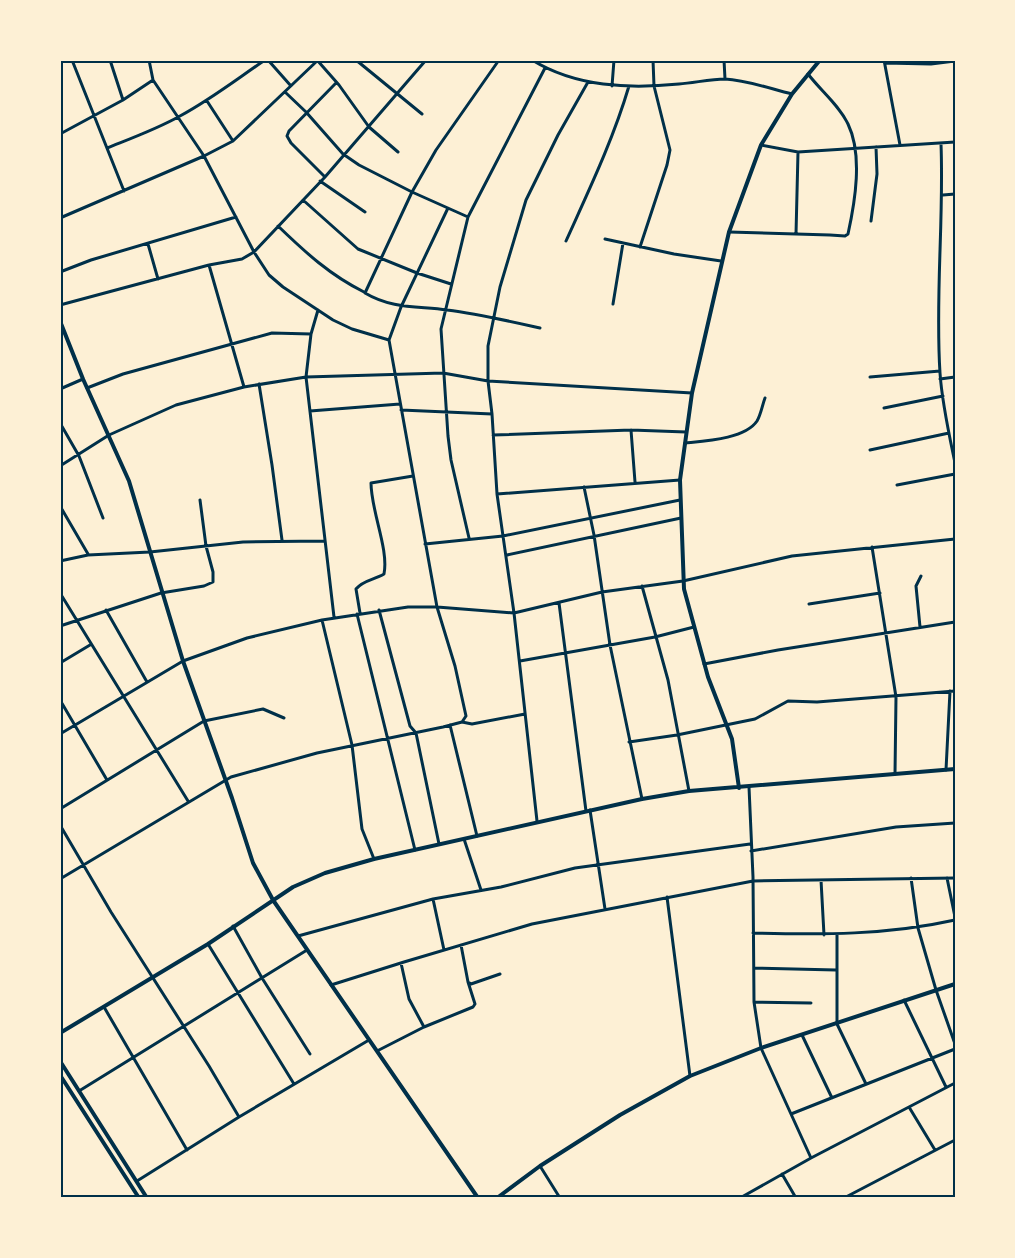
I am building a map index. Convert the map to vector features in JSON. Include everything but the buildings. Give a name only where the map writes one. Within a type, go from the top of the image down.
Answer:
[{"type":"street","points":[[72,60],[124,190]]},
{"type":"street","points":[[110,60],[123,99]]},
{"type":"street","points":[[149,60],[153,80],[204,156],[254,252],[269,275],[333,320],[352,329],[389,340]]},
{"type":"street","points":[[107,148],[149,132],[178,117],[267,60],[291,86]]},
{"type":"street","points":[[60,218],[204,156],[233,141],[317,60],[369,127],[398,152]]},
{"type":"street","points":[[356,60],[422,114]]},
{"type":"street","points":[[60,305],[242,259],[254,252],[325,177],[426,60]]},
{"type":"street","points":[[365,293],[412,192],[436,150],[499,60]]},
{"type":"street","points":[[532,60],[545,68],[588,82],[612,86],[654,86],[725,80],[792,94]]},
{"type":"street","points":[[612,86],[614,60]]},
{"type":"street","points":[[640,247],[670,150],[654,86],[653,60]]},
{"type":"street","points":[[724,60],[725,80]]},
{"type":"street","points":[[739,788],[732,739],[704,664],[683,581],[680,480],[692,393],[729,232],[761,145],[792,94],[820,60]]},
{"type":"street","points":[[900,146],[884,61],[931,64],[955,61]]},
{"type":"street","points":[[469,538],[451,460],[440,342],[445,310],[468,217],[545,68]]},
{"type":"street","points":[[729,232],[845,236],[848,234],[857,180],[849,125],[837,106],[808,74]]},
{"type":"street","points":[[60,134],[153,80]]},
{"type":"street","points":[[537,821],[520,661],[497,494],[488,381],[488,346],[502,276],[526,200],[558,135],[588,82]]},
{"type":"street","points":[[325,177],[291,143],[287,136],[306,112],[336,83]]},
{"type":"street","points":[[566,241],[604,159],[629,86]]},
{"type":"street","points":[[285,92],[343,154],[359,165],[468,217]]},
{"type":"street","points":[[207,100],[233,141]]},
{"type":"street","points":[[761,145],[798,152],[955,142]]},
{"type":"street","points":[[940,144],[943,195],[939,273],[940,379],[955,463]]},
{"type":"street","points":[[871,220],[878,174],[876,147]]},
{"type":"street","points":[[796,234],[798,152]]},
{"type":"street","points":[[320,181],[365,212]]},
{"type":"street","points":[[943,195],[955,194]]},
{"type":"street","points":[[303,200],[358,249],[451,284]]},
{"type":"street","points":[[448,208],[400,307],[389,340],[436,606],[466,716],[462,722]]},
{"type":"street","points":[[60,272],[91,260],[236,217]]},
{"type":"street","points":[[278,226],[309,256],[340,280],[373,297],[400,307],[494,317],[540,328]]},
{"type":"street","points":[[605,239],[721,261]]},
{"type":"street","points":[[614,304],[623,243]]},
{"type":"street","points":[[148,244],[158,280]]},
{"type":"street","points":[[209,266],[244,387]]},
{"type":"street","points":[[318,310],[311,334],[306,377],[334,618]]},
{"type":"street","points":[[60,321],[83,379],[129,481],[183,661],[226,779],[253,863],[273,900],[478,1198]]},
{"type":"street","points":[[87,388],[123,374],[272,333],[311,334]]},
{"type":"street","points":[[60,337],[65,334]]},
{"type":"street","points":[[870,377],[940,371]]},
{"type":"street","points":[[60,466],[109,435],[176,405],[244,387],[306,377],[395,376],[443,372],[488,381],[692,393]]},
{"type":"street","points":[[940,379],[955,377]]},
{"type":"street","points":[[60,389],[83,379]]},
{"type":"street","points":[[259,384],[282,541]]},
{"type":"street","points":[[884,408],[943,396]]},
{"type":"street","points":[[685,443],[742,433],[757,421],[765,398]]},
{"type":"street","points":[[310,411],[400,404]]},
{"type":"street","points":[[401,410],[492,414]]},
{"type":"street","points":[[60,423],[79,456],[103,518]]},
{"type":"street","points":[[493,435],[631,430],[686,432]]},
{"type":"street","points":[[631,430],[635,483]]},
{"type":"street","points":[[870,450],[949,433]]},
{"type":"street","points":[[897,484],[955,474]]},
{"type":"street","points":[[413,476],[371,483],[374,512],[386,563],[382,575],[365,581],[356,589],[359,613],[415,850]]},
{"type":"street","points":[[497,494],[680,480]]},
{"type":"street","points":[[584,487],[594,535],[610,645],[642,799]]},
{"type":"street","points":[[60,627],[75,620],[161,593],[204,586],[213,582],[200,500]]},
{"type":"street","points":[[425,544],[503,536],[681,500]]},
{"type":"street","points":[[60,507],[88,555]]},
{"type":"street","points":[[506,555],[681,518]]},
{"type":"street","points":[[60,734],[183,661],[247,638],[322,620],[408,606],[436,606],[514,613],[602,592],[683,581],[792,556],[955,539]]},
{"type":"street","points":[[60,561],[88,555],[206,546],[282,541],[324,542]]},
{"type":"street","points":[[872,547],[896,694],[895,774]]},
{"type":"street","points":[[920,627],[916,586],[921,576]]},
{"type":"street","points":[[642,586],[668,680],[689,791]]},
{"type":"street","points":[[60,593],[188,802]]},
{"type":"street","points":[[809,604],[879,593]]},
{"type":"street","points":[[559,603],[577,750],[606,909]]},
{"type":"street","points":[[106,610],[147,682]]},
{"type":"street","points":[[379,610],[410,726],[416,733],[439,844]]},
{"type":"street","points":[[322,620],[352,745],[362,829],[374,859]]},
{"type":"street","points":[[704,664],[955,622]]},
{"type":"street","points":[[520,661],[655,637],[694,627]]},
{"type":"street","points":[[60,663],[90,645]]},
{"type":"street","points":[[946,770],[950,691]]},
{"type":"street","points":[[629,742],[727,726],[755,719],[789,701],[817,702],[955,691]]},
{"type":"street","points":[[60,700],[107,780]]},
{"type":"street","points":[[60,809],[204,721],[263,709],[284,718]]},
{"type":"street","points":[[60,879],[226,779],[352,745],[462,722],[472,724],[525,714]]},
{"type":"street","points":[[450,725],[477,836]]},
{"type":"street","points":[[60,1033],[208,944],[273,900],[309,879],[374,859],[537,821],[689,791],[955,769]]},
{"type":"street","points":[[749,787],[753,881],[754,1002],[761,1048],[811,1158]]},
{"type":"street","points":[[751,851],[896,827],[955,823]]},
{"type":"street","points":[[60,825],[111,912],[239,1117]]},
{"type":"street","points":[[464,839],[481,891]]},
{"type":"street","points":[[298,936],[433,899],[481,891],[574,868],[750,844]]},
{"type":"street","points":[[791,1114],[931,1058],[955,1046],[918,928],[911,878]]},
{"type":"street","points":[[753,933],[824,935],[918,928],[955,918],[947,878]]},
{"type":"street","points":[[331,985],[532,924],[753,881],[955,878]]},
{"type":"street","points":[[821,880],[824,935]]},
{"type":"street","points":[[667,897],[690,1076]]},
{"type":"street","points":[[433,899],[444,950]]},
{"type":"street","points":[[233,926],[262,978],[310,1054]]},
{"type":"street","points":[[837,934],[837,1024],[866,1084]]},
{"type":"street","points":[[208,944],[294,1084]]},
{"type":"street","points":[[376,1051],[475,1004],[461,945]]},
{"type":"street","points":[[79,1091],[307,950]]},
{"type":"street","points":[[401,963],[409,999],[424,1028]]},
{"type":"street","points":[[754,968],[836,970]]},
{"type":"street","points":[[468,982],[471,984],[500,974]]},
{"type":"street","points":[[497,1198],[540,1166],[620,1115],[690,1076],[761,1048],[955,984]]},
{"type":"street","points":[[904,1000],[946,1087]]},
{"type":"street","points":[[754,1002],[811,1003]]},
{"type":"street","points":[[104,1007],[187,1150]]},
{"type":"street","points":[[802,1035],[832,1098]]},
{"type":"street","points":[[136,1181],[369,1040]]},
{"type":"street","points":[[60,1061],[147,1198]]},
{"type":"street","points":[[60,1075],[139,1198]]},
{"type":"street","points":[[740,1198],[955,1083]]},
{"type":"street","points":[[909,1107],[935,1150]]},
{"type":"street","points":[[844,1198],[955,1140]]},
{"type":"street","points":[[540,1166],[560,1198]]},
{"type":"street","points":[[782,1174],[796,1198]]}]
